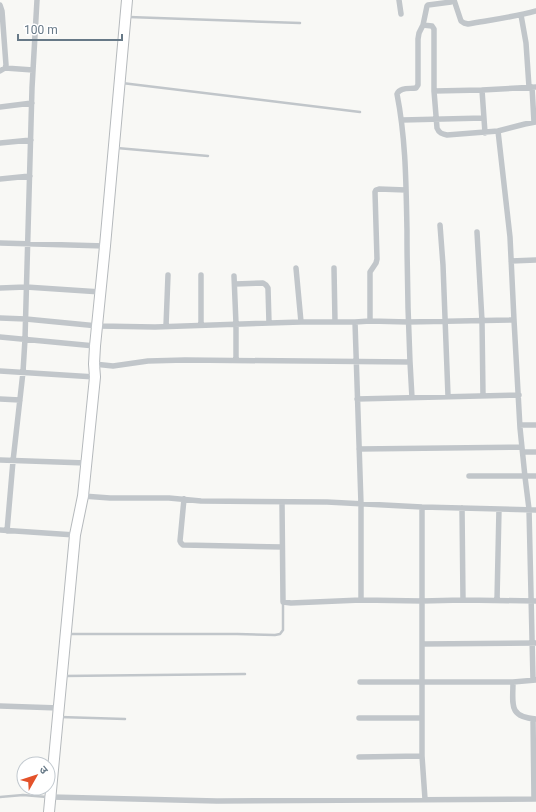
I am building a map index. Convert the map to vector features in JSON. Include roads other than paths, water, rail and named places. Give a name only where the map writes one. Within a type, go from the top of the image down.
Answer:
[{"type":"highway","points":[[49,812],[75,535],[83,496],[95,377],[95,346],[127,0]]},
{"type":"street","points":[[7,530],[25,339],[33,70],[37,0]]},
{"type":"street","points":[[399,0],[401,14]]},
{"type":"street","points":[[412,398],[408,322],[405,152],[402,120],[397,94],[401,89],[416,88],[418,85],[418,38],[428,4],[451,2],[454,0],[459,18],[464,23],[468,24],[536,11]]},
{"type":"street","points":[[0,5],[2,11],[6,65],[2,69]]},
{"type":"street","points":[[423,24],[432,26],[434,29],[434,91],[438,131],[447,135],[485,133],[535,122],[532,87],[521,15]]},
{"type":"street","points":[[2,69],[33,70]]},
{"type":"street","points":[[434,91],[532,87]]},
{"type":"street","points":[[482,90],[485,133]]},
{"type":"street","points":[[0,107],[32,103]]},
{"type":"street","points":[[402,120],[484,118]]},
{"type":"street","points":[[360,682],[513,682],[535,680],[534,601],[529,509],[520,425],[510,237],[498,131]]},
{"type":"street","points":[[0,143],[31,140]]},
{"type":"street","points":[[0,179],[30,176]]},
{"type":"street","points":[[370,321],[370,272],[377,259],[376,190],[406,190]]},
{"type":"street","points":[[440,226],[448,396]]},
{"type":"street","points":[[477,232],[482,321],[483,396]]},
{"type":"street","points":[[0,243],[105,246]]},
{"type":"street","points":[[511,261],[536,260]]},
{"type":"street","points":[[296,268],[301,322]]},
{"type":"street","points":[[334,268],[335,322]]},
{"type":"street","points":[[166,326],[168,275]]},
{"type":"street","points":[[201,275],[201,325]]},
{"type":"street","points":[[234,276],[236,360]]},
{"type":"street","points":[[234,284],[263,283],[266,285],[268,288],[269,323]]},
{"type":"street","points":[[0,288],[26,287],[100,292]]},
{"type":"street","points":[[0,318],[98,326],[514,320]]},
{"type":"street","points":[[355,322],[361,504],[362,600]]},
{"type":"street","points":[[0,338],[95,346]]},
{"type":"street","points":[[94,364],[113,366],[148,361],[185,360],[410,362]]},
{"type":"street","points":[[0,371],[95,377]]},
{"type":"street","points":[[357,399],[448,396],[518,396]]},
{"type":"street","points":[[0,399],[20,400]]},
{"type":"street","points":[[520,425],[536,425]]},
{"type":"street","points":[[359,450],[522,450],[536,452]]},
{"type":"street","points":[[0,460],[86,463]]},
{"type":"street","points":[[469,476],[536,476]]},
{"type":"street","points":[[83,496],[184,499],[201,501],[327,502],[422,507],[536,510]]},
{"type":"street","points":[[184,499],[180,541],[183,545],[282,547]]},
{"type":"street","points":[[282,502],[283,602],[291,603],[362,600],[422,602],[463,600],[534,601]]},
{"type":"street","points":[[422,507],[422,756],[425,799]]},
{"type":"street","points":[[462,508],[463,600]]},
{"type":"street","points":[[497,600],[500,509]]},
{"type":"street","points":[[0,530],[75,535]]},
{"type":"street","points":[[422,644],[534,643]]},
{"type":"street","points":[[51,797],[217,801],[535,799],[535,719],[522,717],[515,711],[513,706],[513,682]]},
{"type":"street","points":[[0,706],[59,712]]},
{"type":"street","points":[[359,718],[422,718]]},
{"type":"street","points":[[359,757],[422,756]]},
{"type":"lane","points":[[125,16],[300,23]]},
{"type":"lane","points":[[119,83],[360,112]]},
{"type":"lane","points":[[114,148],[208,156]]},
{"type":"lane","points":[[66,634],[275,635],[280,634],[283,630],[283,602]]},
{"type":"lane","points":[[62,676],[246,674]]},
{"type":"lane","points":[[59,712],[125,719]]},
{"type":"lane","points":[[0,797],[23,795],[51,797]]}]
